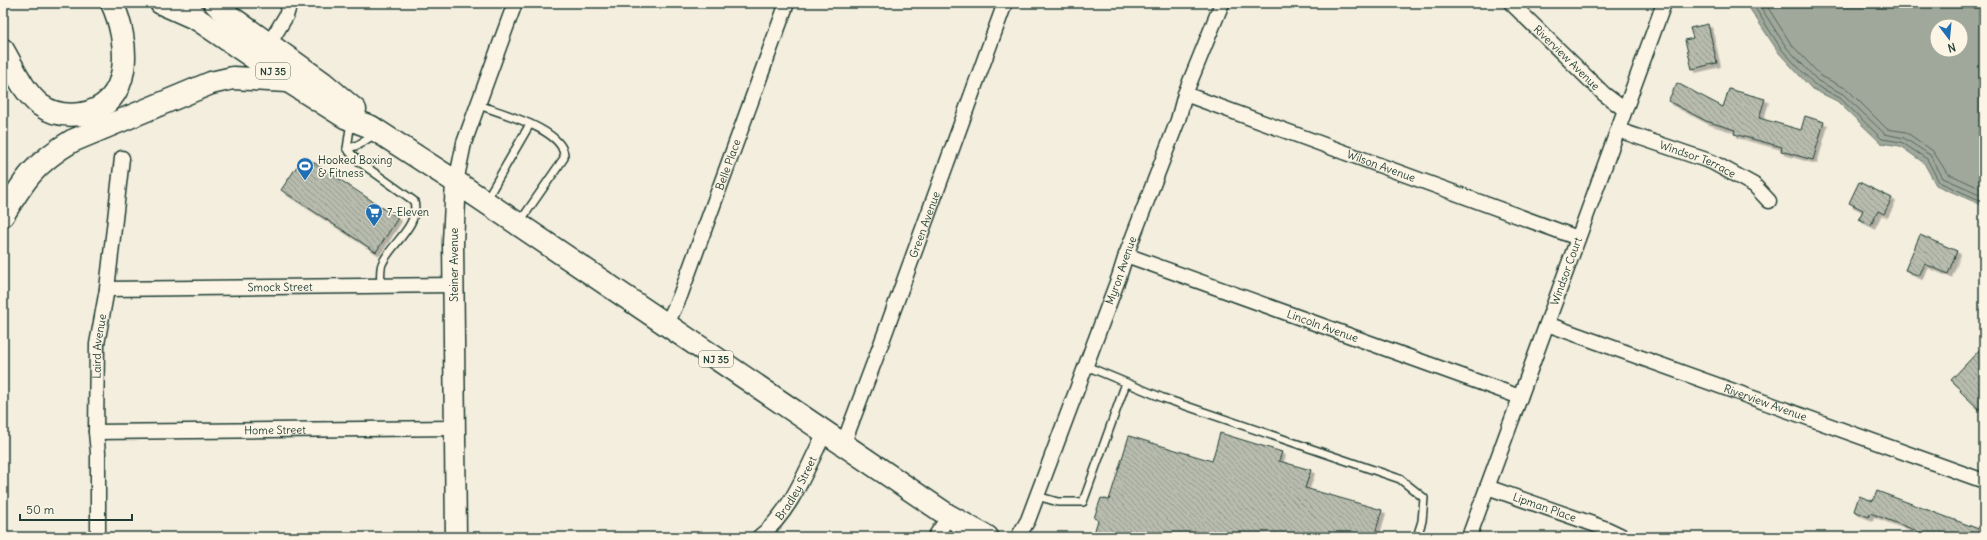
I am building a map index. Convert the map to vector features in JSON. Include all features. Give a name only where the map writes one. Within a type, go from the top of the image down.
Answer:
[{"type":"main road","points":[[3,50],[27,92],[48,110],[72,116],[84,114],[101,106],[114,94],[121,80],[125,63],[125,48],[122,29],[112,3]]},
{"type":"main road","points":[[161,3],[191,11]]},
{"type":"main road","name":"NJ 35","points":[[214,3],[225,13],[323,83],[375,129],[456,182],[666,326],[949,516],[987,537]]},
{"type":"main road","name":"NJ 35","points":[[191,11],[288,81],[351,119],[375,129]]},
{"type":"main road","points":[[3,215],[27,177],[37,166],[54,151],[72,141],[210,83],[233,78],[288,81]]},
{"type":"main road","name":"NJ 35","points":[[949,516],[972,537]]},
{"type":"street","points":[[269,44],[286,16],[290,3]]},
{"type":"street","name":"Steiner Avenue","points":[[456,537],[453,242],[456,182],[464,143],[515,3]]},
{"type":"street","name":"Belle Place","points":[[666,326],[680,296],[787,3]]},
{"type":"street","name":"Green Avenue","points":[[843,445],[1005,3]]},
{"type":"street","name":"Myron Avenue","points":[[1018,537],[1028,520],[1170,140],[1185,94],[1222,3]]},
{"type":"street","name":"Riverview Avenue","points":[[1511,3],[1604,94],[1625,110]]},
{"type":"street","name":"Windsor Court","points":[[1469,537],[1663,6]]},
{"type":"street","name":"Wilson Avenue","points":[[1185,94],[1578,238]]},
{"type":"street","name":"Windsor Terrace","points":[[1618,130],[1712,162],[1754,185],[1769,201]]},
{"type":"street","name":"Laird Avenue","points":[[98,537],[98,453],[96,432],[97,344],[107,289],[122,158]]},
{"type":"street","name":"Lincoln Avenue","points":[[1126,255],[1520,398]]},
{"type":"street","name":"Smock Street","points":[[107,289],[453,285]]},
{"type":"street","name":"Riverview Avenue","points":[[1547,324],[1984,481]]},
{"type":"street","name":"Home Street","points":[[96,432],[454,428]]},
{"type":"street","name":"Bradley Street","points":[[758,537],[772,524],[789,502],[800,484],[825,432]]},
{"type":"street","name":"Lipman Place","points":[[1487,487],[1607,529],[1624,537]]},
{"type":"street","points":[[935,537],[949,516]]},
{"type":"lane","points":[[478,105],[540,128],[560,144],[565,152],[564,158],[518,225]]},
{"type":"lane","points":[[347,149],[351,119]]},
{"type":"lane","points":[[485,202],[530,124]]},
{"type":"lane","points":[[347,149],[358,145],[375,129]]},
{"type":"lane","points":[[347,149],[358,161],[414,201],[416,208],[413,221],[382,263],[381,286]]},
{"type":"lane","points":[[1086,366],[1163,398],[1400,479],[1424,498],[1422,521],[1417,537]]},
{"type":"lane","points":[[1037,496],[1058,502],[1083,502],[1126,383]]},
{"type":"water","points":[[1746,3],[1984,3],[1984,206],[1936,185],[1924,163],[1900,146],[1881,143],[1837,101],[1812,89],[1779,53]]},
{"type":"building","points":[[1708,24],[1717,63],[1692,69],[1685,40],[1693,38],[1690,28]]},
{"type":"building","points":[[1677,83],[1723,107],[1729,89],[1765,99],[1759,118],[1801,130],[1805,116],[1824,122],[1813,160],[1781,151],[1782,147],[1734,134],[1735,130],[1706,121],[1668,101]]},
{"type":"building","points":[[304,156],[398,218],[376,252],[281,190]]},
{"type":"building","points":[[1859,182],[1892,198],[1884,214],[1878,211],[1871,225],[1859,219],[1863,210],[1849,203]]},
{"type":"building","points":[[1920,235],[1957,251],[1948,274],[1925,264],[1919,276],[1905,270]]},
{"type":"building","points":[[1984,345],[1984,414],[1960,391],[1961,389],[1951,380]]},
{"type":"building","points":[[1220,433],[1282,452],[1279,461],[1311,470],[1305,488],[1382,510],[1374,537],[1093,537],[1098,520],[1094,518],[1101,498],[1109,500],[1129,436],[1212,461]]},
{"type":"building","points":[[1877,491],[1984,531],[1984,537],[1933,537],[1870,513],[1869,517],[1854,511],[1859,496],[1873,501]]},
{"type":"place","name":"Hooked Boxing & Fitness","points":[[305,181]]},
{"type":"place","name":"7-Eleven","points":[[374,227]]}]
